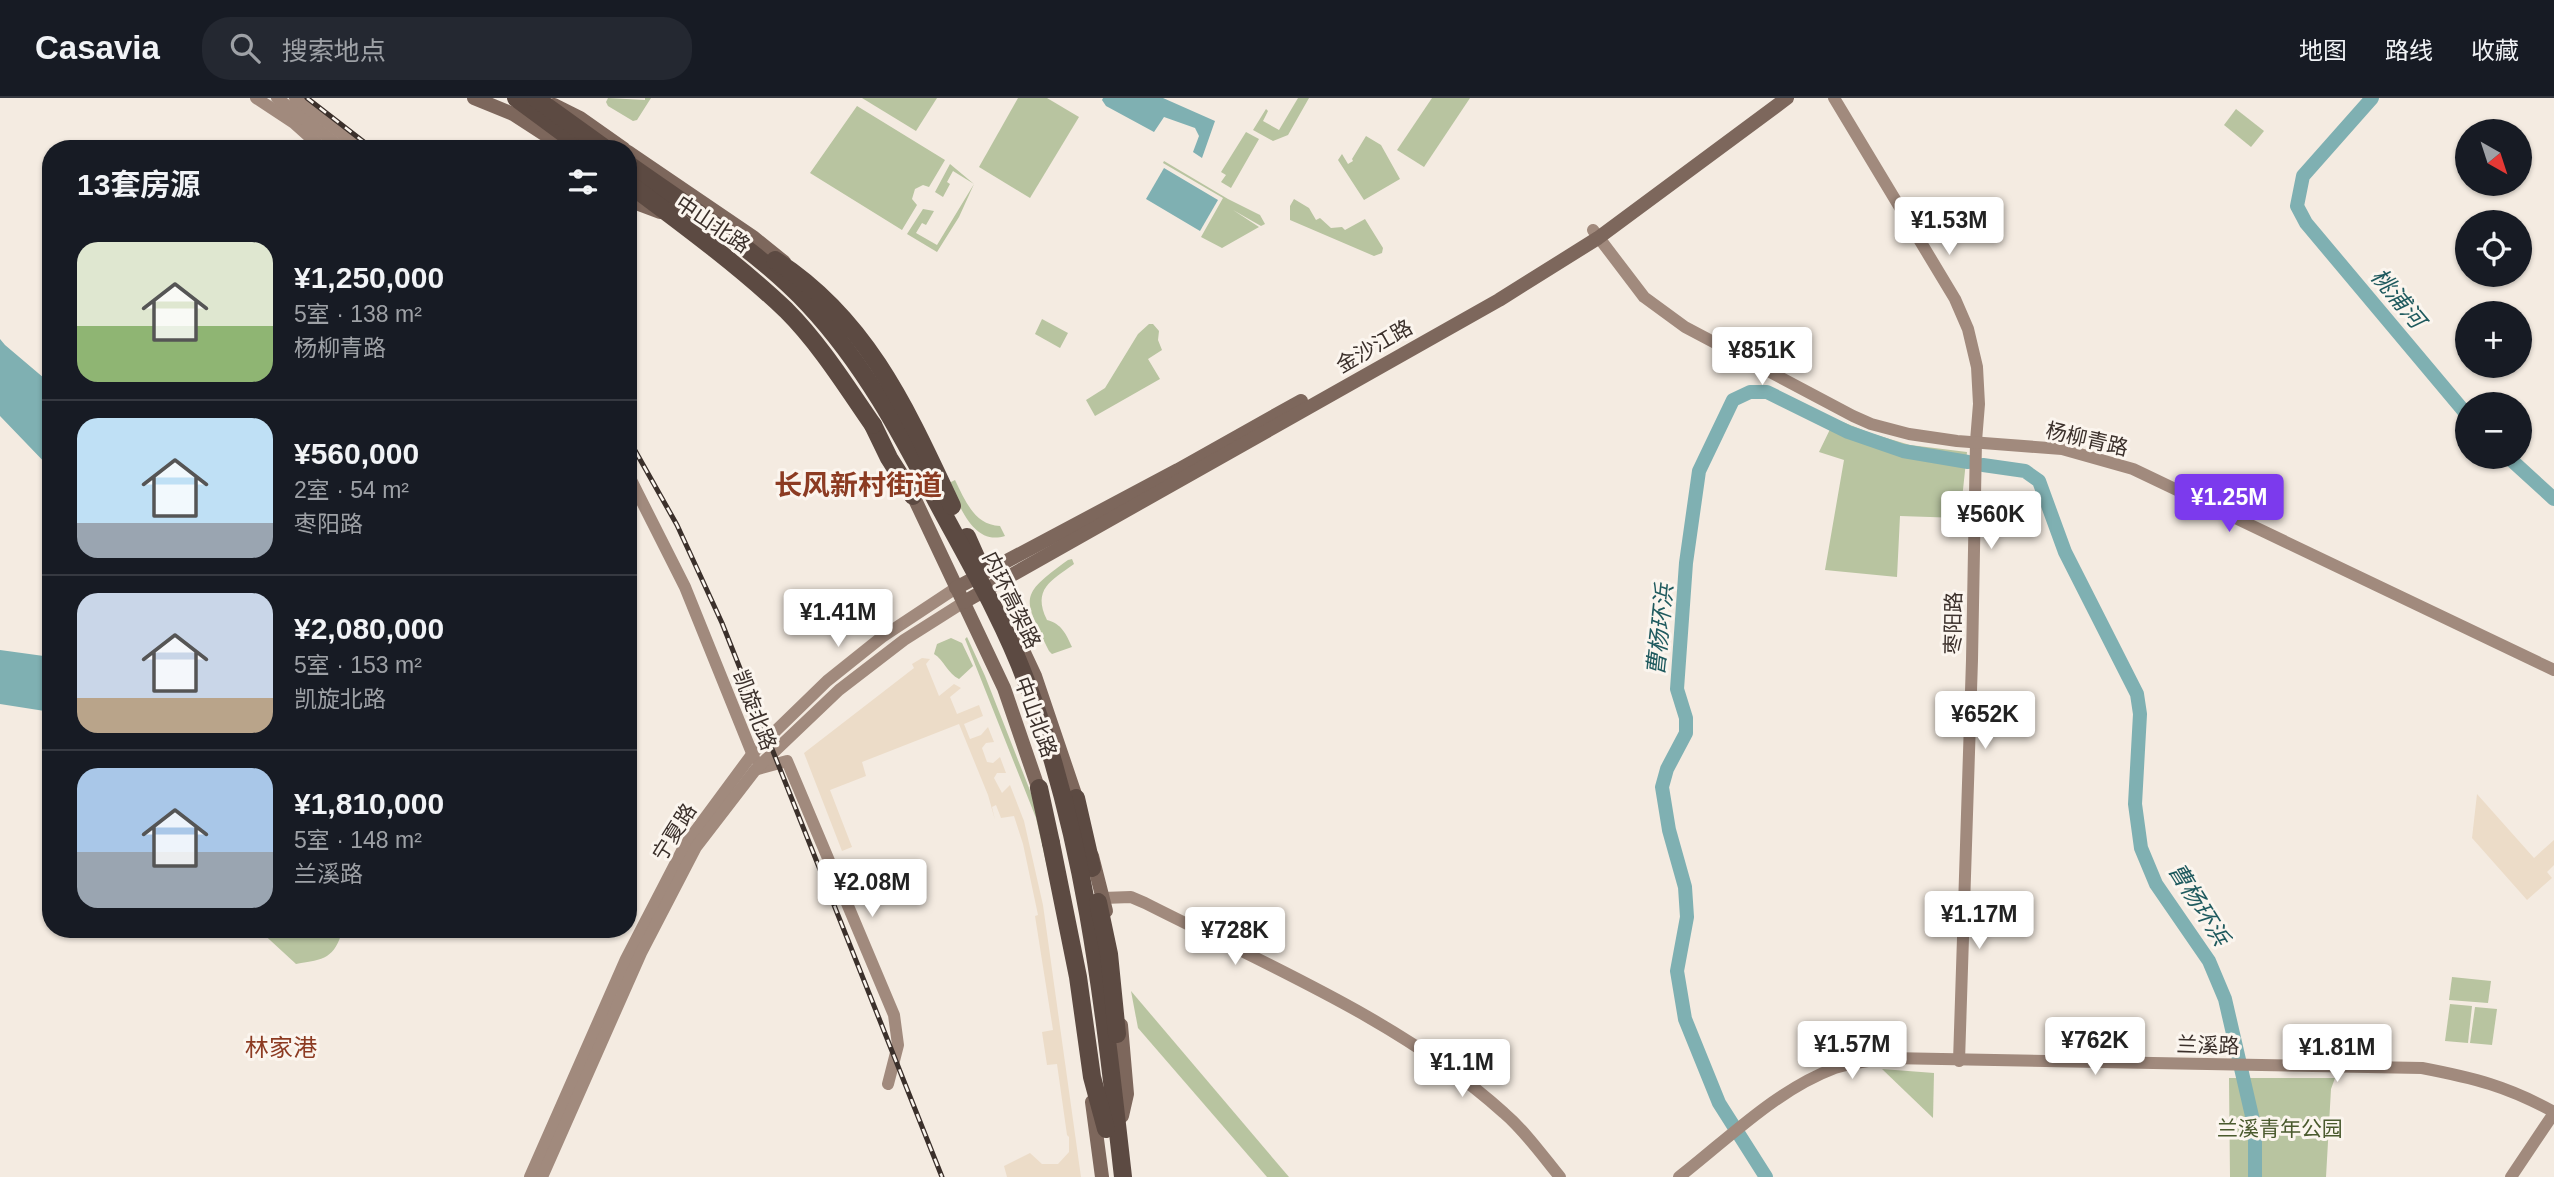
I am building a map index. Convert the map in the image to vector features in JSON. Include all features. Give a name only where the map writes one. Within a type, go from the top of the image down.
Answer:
[{"type":"highway","points":[[543,99],[596,140]]},
{"type":"highway","points":[[515,106],[564,140]]},
{"type":"highway","name":"内环高架路","points":[[637,170],[785,281],[824,322],[856,362],[895,422],[993,609],[1026,679],[1065,802],[1088,904],[1126,1177]]},
{"type":"highway","name":"内环高架路","points":[[637,187],[741,259],[777,289],[816,329],[847,369],[879,418],[984,615],[1015,683],[1060,829],[1078,919],[1112,1177]]},
{"type":"highway","points":[[637,188],[787,311],[811,339],[873,425],[889,458],[913,495]]},
{"type":"highway","points":[[713,225],[744,241],[797,275],[831,304],[858,335],[908,412],[982,568]]},
{"type":"highway","points":[[1038,788],[1078,977],[1092,1077],[1106,1129]]},
{"type":"highway","points":[[1076,797],[1109,954],[1125,1112],[1126,1177]]},
{"type":"main road","points":[[474,98],[515,106]]},
{"type":"main road","points":[[495,98],[515,106],[537,140]]},
{"type":"main road","name":"金沙江路","points":[[956,588],[982,568],[1178,470],[1596,234],[1773,98]]},
{"type":"main road","name":"金沙江路","points":[[964,602],[1499,300],[1787,98]]},
{"type":"main road","name":"中山北路","points":[[543,99],[580,118],[612,140]]},
{"type":"main road","name":"中山北路","points":[[637,158],[753,237],[807,281],[845,318],[856,350]]},
{"type":"main road","name":"中山北路","points":[[637,169],[794,281],[830,316],[895,403],[957,532],[982,568],[1035,676],[1076,797],[1103,898],[1114,952],[1127,1094],[1122,1116]]},
{"type":"main road","points":[[637,196],[663,214]]},
{"type":"main road","name":"中山北路","points":[[637,204],[663,214],[735,262],[797,315],[877,421],[913,495],[1004,688],[1038,788],[1063,890],[1101,1177]]},
{"type":"main road","name":"中山北路","points":[[1076,797],[1076,821],[1092,888],[1122,1116],[1126,1177]]},
{"type":"street","points":[[256,98],[294,123],[313,140]]},
{"type":"street","points":[[277,98],[331,140]]},
{"type":"street","points":[[295,98],[350,140]]},
{"type":"street","name":"枣阳路","points":[[1834,98],[1955,299],[1968,329],[1977,368],[1979,404],[1959,1061]]},
{"type":"street","name":"杨柳青路","points":[[1596,234],[1644,297],[1685,327],[1853,416],[1871,424],[1909,434],[2062,449],[2133,469],[2554,670]]},
{"type":"street","name":"凯旋北路","points":[[637,492],[685,587],[753,752],[756,769],[788,761],[886,994],[897,1027],[898,1045],[888,1084]]},
{"type":"street","name":"宁夏路","points":[[637,938],[685,845],[753,752],[860,653],[956,588]]},
{"type":"street","name":"宁夏路","points":[[542,1177],[641,953],[696,847],[756,769],[869,665],[964,602]]},
{"type":"street","points":[[1103,898],[1131,897],[1145,902],[1369,1017],[1450,1068],[1485,1096],[1523,1132],[1560,1177]]},
{"type":"street","name":"宁夏路","points":[[530,1177],[637,938]]},
{"type":"street","name":"兰溪路","points":[[1679,1177],[1783,1096],[1815,1077],[1838,1067],[1889,1058],[2422,1068],[2478,1079],[2521,1094],[2554,1112]]},
{"type":"street","points":[[2511,1177],[2554,1112]]},
{"type":"green space","points":[[608,98],[651,98],[637,120],[633,121],[608,106]]},
{"type":"green space","points":[[862,98],[937,98],[916,131]]},
{"type":"green space","points":[[1018,98],[1047,98],[1079,117],[1030,198],[979,167]]},
{"type":"green space","points":[[1298,98],[1309,98],[1288,135],[1273,141],[1253,130],[1266,109],[1268,111],[1263,121],[1279,130]]},
{"type":"green space","points":[[1432,98],[1470,98],[1424,167],[1397,150]]},
{"type":"green space","points":[[857,106],[945,160],[929,187],[923,185],[915,189],[912,199],[917,205],[902,230],[810,173]]},
{"type":"green space","points":[[2236,109],[2264,131],[2251,147],[2224,125]]},
{"type":"green space","points":[[1246,132],[1259,139],[1231,188],[1221,182],[1226,175],[1221,172]]},
{"type":"green space","points":[[1366,136],[1381,145],[1400,179],[1364,200],[1338,160],[1342,154],[1348,164],[1353,161]]},
{"type":"green space","points":[[1164,161],[1260,215],[1265,224],[1261,226],[1233,210],[1259,227],[1222,248],[1201,237],[1223,198],[1163,163]]},
{"type":"green space","points":[[950,164],[974,184],[953,171],[943,197],[935,192]]},
{"type":"green space","points":[[974,184],[959,217],[937,252],[907,234],[923,209],[934,211],[926,225],[922,223],[916,233],[937,245]]},
{"type":"green space","points":[[1294,199],[1309,208],[1316,220],[1320,218],[1331,228],[1342,227],[1345,230],[1365,219],[1383,248],[1382,253],[1374,256],[1290,220],[1290,206]]},
{"type":"green space","points":[[1042,319],[1068,333],[1060,348],[1035,334]]},
{"type":"green space","points":[[1149,324],[1153,324],[1159,331],[1158,340],[1162,350],[1148,359],[1160,379],[1095,416],[1086,400],[1105,388],[1138,334]]},
{"type":"green space","points":[[1835,419],[1910,445],[1967,452],[1960,518],[1900,516],[1897,577],[1825,570],[1844,460],[1819,452]]},
{"type":"green space","points":[[955,480],[977,516],[991,525],[1000,526],[1005,536],[994,538],[976,530],[963,513],[949,483]]},
{"type":"green space","points":[[1072,559],[1074,564],[1051,581],[1043,593],[1043,609],[1047,620],[1060,627],[1072,647],[1052,654],[1034,619],[1030,599],[1040,582]]},
{"type":"green space","points":[[967,637],[1040,816],[1050,880],[1036,818],[965,639]]},
{"type":"green space","points":[[951,638],[962,643],[973,666],[959,679],[934,654],[937,644]]},
{"type":"green space","points":[[268,938],[340,938],[327,956],[296,964]]},
{"type":"green space","points":[[2452,977],[2491,981],[2488,1003],[2449,1000]]},
{"type":"green space","points":[[1131,991],[1289,1177],[1267,1177],[1138,1028]]},
{"type":"green space","points":[[2450,1004],[2472,1006],[2468,1043],[2445,1041]]},
{"type":"green space","points":[[2475,1007],[2497,1009],[2492,1045],[2470,1043]]},
{"type":"green space","points":[[1882,1069],[1934,1073],[1933,1118]]},
{"type":"green space","name":"兰溪青年公园","points":[[2229,1078],[2335,1078],[2331,1089],[2326,1177],[2230,1177]]},
{"type":"shaded area","points":[[922,658],[930,659],[926,664],[939,696],[954,684],[961,688],[950,697],[957,714],[979,705],[983,716],[964,724],[970,739],[981,735],[988,727],[994,742],[986,743],[982,748],[987,762],[993,763],[1000,757],[1006,773],[997,773],[994,778],[1002,793],[1010,785],[1024,821],[1043,905],[1081,1177],[1007,1177],[1004,1166],[1030,1153],[1042,1164],[1058,1164],[1069,1152],[1069,1137],[1057,1064],[1047,1065],[1042,1032],[1053,1030],[1035,916],[1038,915],[1023,844],[1014,816],[1001,818],[996,805],[992,807],[995,820],[988,795],[959,724],[862,762],[866,776],[830,790],[852,847],[842,851],[804,753],[914,668],[912,664]]},
{"type":"shaded area","points":[[2477,794],[2534,858],[2554,840],[2554,865],[2547,872],[2552,878],[2527,900],[2472,838]]},
{"type":"water","points":[[1103,98],[1163,98],[1215,121],[1202,158],[1193,152],[1199,136],[1195,128],[1164,117],[1154,132],[1106,106]]},
{"type":"water","points":[[1164,168],[1218,200],[1200,231],[1146,199]]},
{"type":"water","points":[[0,339],[42,376],[42,460],[0,416]]},
{"type":"water","points":[[0,650],[42,656],[42,711],[0,704]]},
{"type":"waterway","name":"桃浦河","points":[[2372,98],[2303,176],[2297,206],[2306,223],[2455,401]]},
{"type":"waterway","name":"曹杨环浜","points":[[1766,1177],[1719,1103],[1685,1019],[1677,971],[1687,917],[1685,887],[1669,830],[1662,787],[1667,769],[1686,733],[1686,718],[1677,689],[1686,563],[1699,471],[1733,400],[1750,392],[1767,392],[1848,432],[1903,451],[1968,462]]},
{"type":"waterway","name":"曹杨环浜","points":[[1983,465],[2025,471],[2039,481],[2065,552],[2137,694],[2140,714],[2135,804],[2141,848],[2156,884],[2209,961],[2225,999],[2255,1129],[2255,1177]]},
{"type":"waterway","name":"桃浦河","points":[[2521,469],[2554,499]]},
{"type":"railway","points":[[307,98],[361,140]]},
{"type":"railway","points":[[637,454],[677,525],[722,623],[942,1177]]},
{"type":"district","name":"长风新村街道","points":[[858,485]]},
{"type":"district","name":"林家港","points":[[281,1047]]}]
